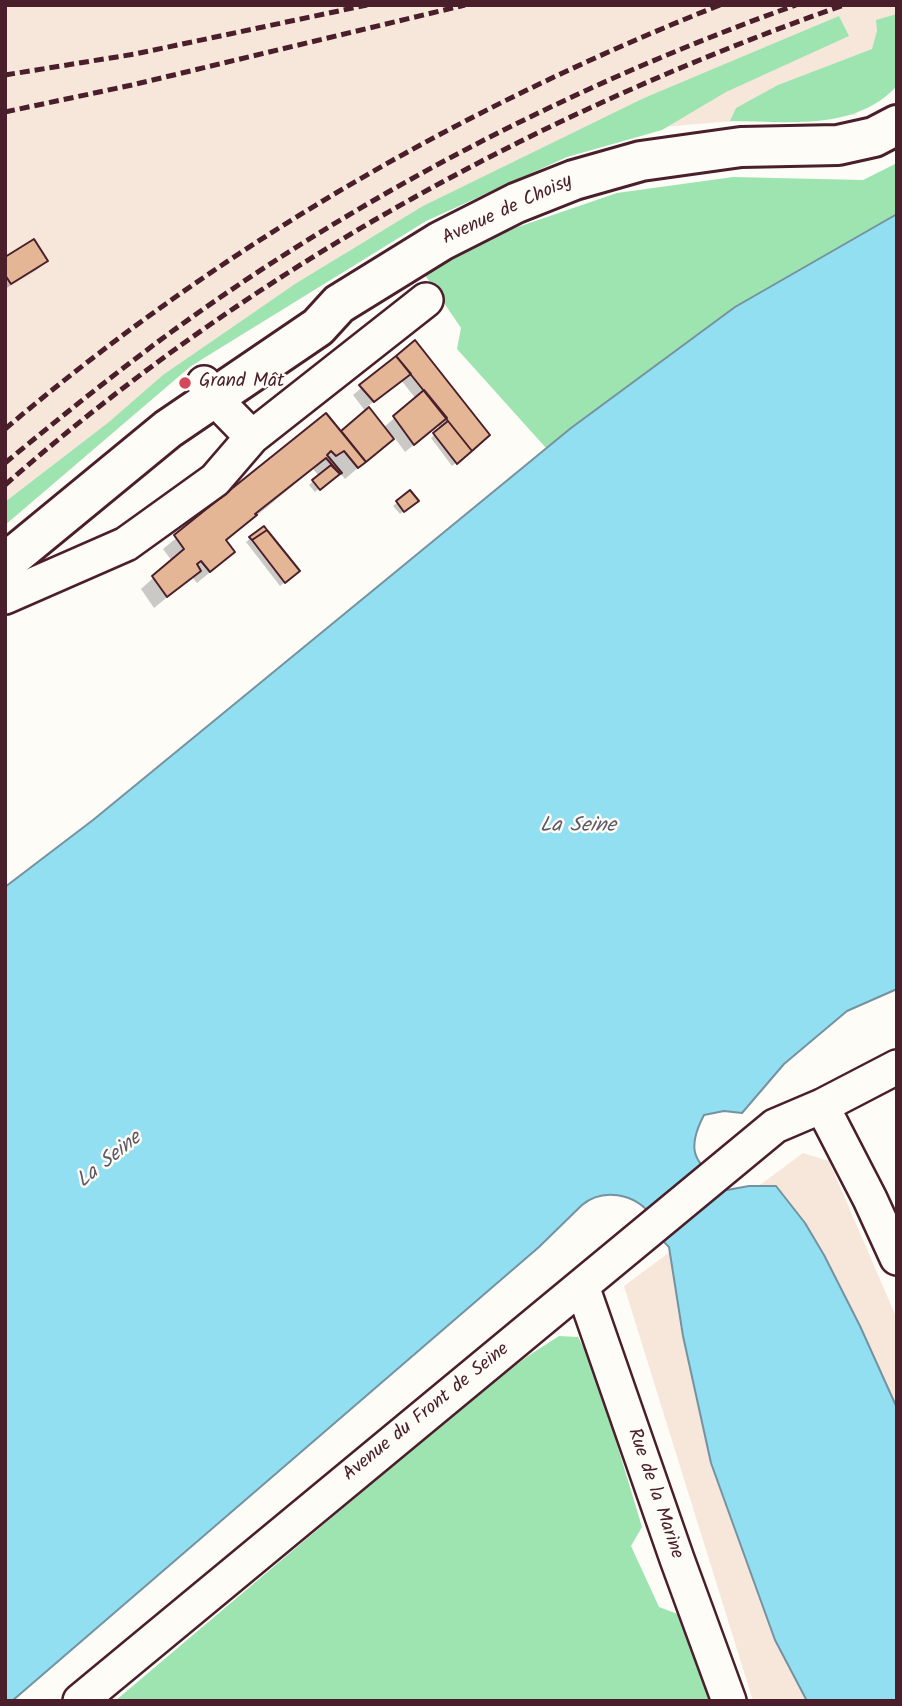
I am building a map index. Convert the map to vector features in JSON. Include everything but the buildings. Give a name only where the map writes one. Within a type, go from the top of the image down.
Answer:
[{"type":"main road","name":"Avenue de Choisy","points":[[5,537],[99,462],[209,390],[308,313],[339,304],[441,242],[516,203],[574,180],[641,161],[741,147],[809,147],[856,143],[897,125]]},
{"type":"main road","name":"Avenue de Choisy","points":[[5,563],[169,429],[209,390]]},
{"type":"street","points":[[5,597],[126,544],[215,480],[252,437],[426,300]]},
{"type":"street","points":[[209,390],[252,437]]},
{"type":"street","points":[[897,1067],[822,1107],[897,1258]]},
{"type":"street","name":"Avenue du Front de Seine","points":[[80,1701],[775,1126],[822,1107]]},
{"type":"street","name":"Rue de la Marine","points":[[582,1286],[729,1701]]},
{"type":"shaded area","points":[[5,5],[897,5],[897,74],[855,115],[615,131],[426,221],[191,366],[5,525]]},
{"type":"shaded area","points":[[803,1153],[829,1161],[897,1319],[897,1701],[753,1701],[624,1286]]},
{"type":"green space","points":[[897,14],[897,86],[880,101],[861,111],[819,121],[730,121],[736,108],[778,85],[872,49],[877,31],[876,20]]},
{"type":"green space","points":[[839,16],[849,36],[726,92],[662,130],[567,157],[426,221],[191,366],[5,525],[5,502],[109,422],[163,375],[295,284],[423,206],[644,98]]},
{"type":"green space","points":[[897,163],[897,214],[735,307],[546,448],[457,349],[461,328],[425,275],[445,252],[617,193],[733,177],[863,180]]},
{"type":"green space","points":[[559,1336],[578,1337],[594,1368],[642,1527],[631,1546],[659,1607],[683,1616],[713,1701],[115,1701],[480,1392]]},
{"type":"water","name":"La Seine","points":[[897,214],[897,989],[847,1011],[784,1064],[742,1113],[724,1111],[704,1115],[694,1149],[701,1165],[727,1190],[749,1186],[776,1186],[805,1223],[860,1326],[897,1408],[897,1701],[807,1701],[775,1640],[711,1463],[683,1336],[669,1247],[662,1239],[653,1218],[643,1207],[627,1197],[608,1195],[599,1196],[582,1205],[539,1247],[12,1701],[5,1701],[5,887],[93,820],[571,428],[735,307]]},
{"type":"railway","points":[[5,75],[135,54],[367,5]]},
{"type":"railway","points":[[5,112],[132,85],[465,5]]},
{"type":"railway","points":[[5,429],[86,363],[170,301],[256,242],[345,188],[529,89],[623,45],[720,5]]},
{"type":"railway","points":[[5,463],[83,399],[236,286],[389,192],[548,108],[712,36],[796,5]]},
{"type":"railway","points":[[5,485],[99,407],[196,334],[297,267],[402,204],[509,147],[619,95],[730,48],[844,5]]},
{"type":"place","name":"Grand Mât","points":[[185,383]]}]
